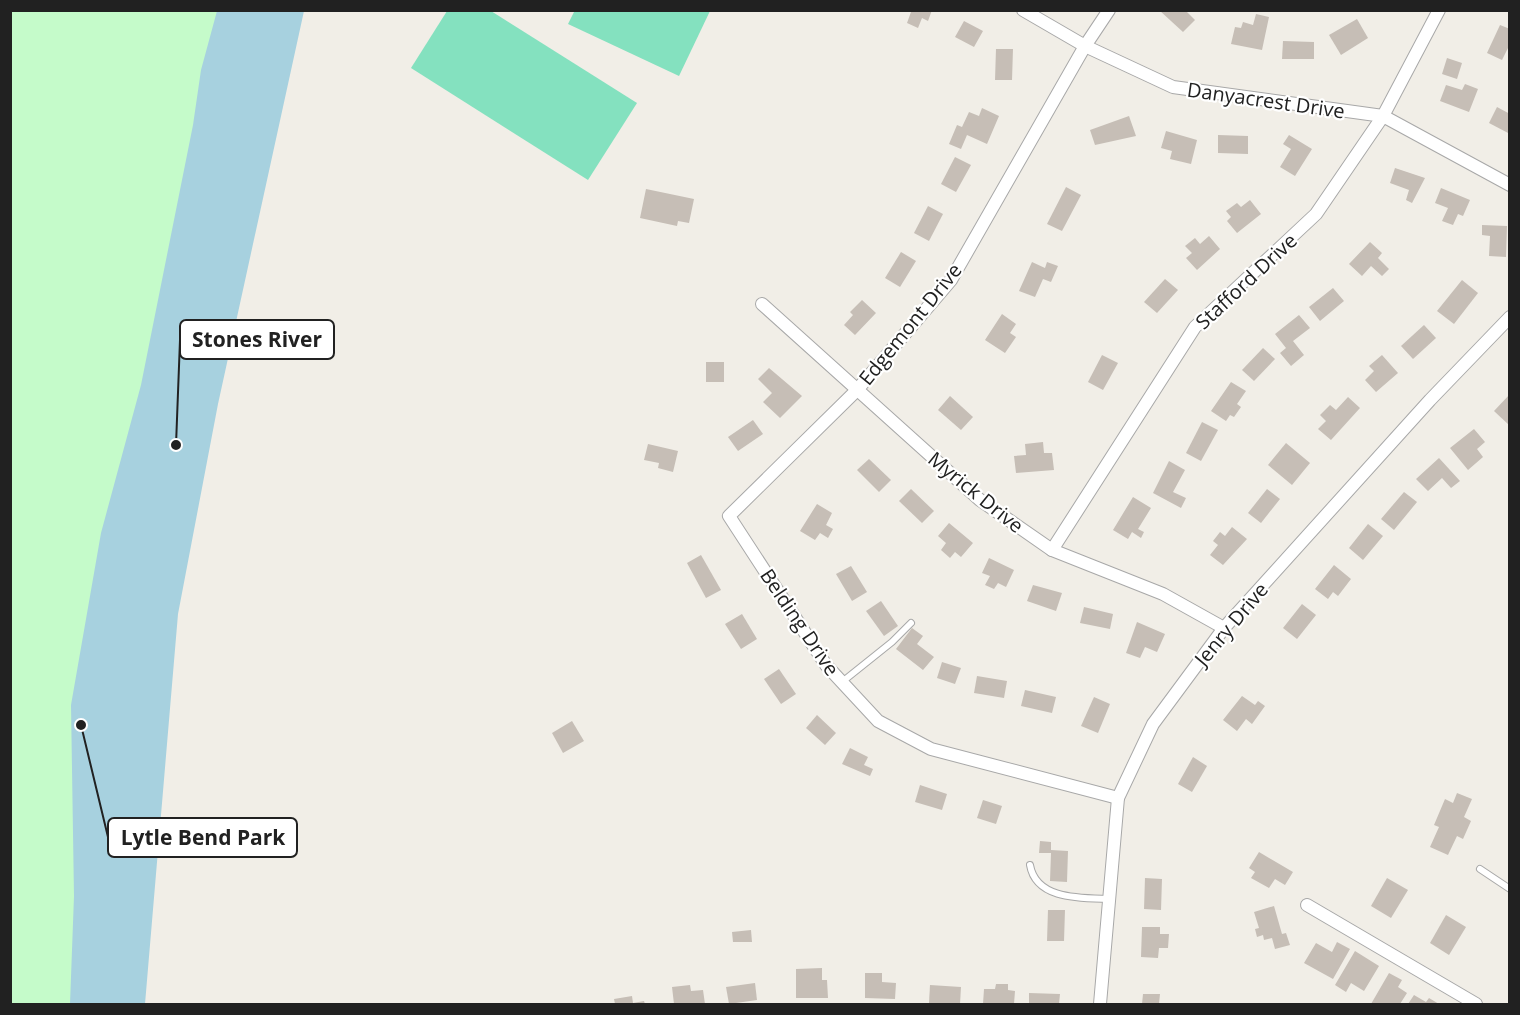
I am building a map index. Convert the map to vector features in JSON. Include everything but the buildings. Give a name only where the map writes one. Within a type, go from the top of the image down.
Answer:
[{"type":"street","name":"Danyacrest Drive","points":[[1023,10],[1085,46],[1173,87],[1383,116],[1509,185]]},
{"type":"street","name":"Edgemont Drive","points":[[729,516],[857,390],[951,280],[1085,46],[1109,10]]},
{"type":"street","name":"Stafford Drive","points":[[1052,550],[1196,327],[1316,214],[1383,116],[1438,10]]},
{"type":"street","name":"Myrick Drive","points":[[762,304],[980,500],[1052,550],[1164,594],[1224,628]]},
{"type":"street","name":"Jenry Drive","points":[[1100,1005],[1118,798],[1153,724],[1224,628],[1509,316]]},
{"type":"street","name":"Belding Drive","points":[[729,516],[826,665],[878,721],[931,749],[1118,798]]},
{"type":"street","points":[[1307,905],[1476,1005]]},
{"type":"lane","points":[[842,682],[892,642],[911,623]]},
{"type":"lane","points":[[1030,865],[1032,875],[1040,885],[1056,894],[1109,899]]},
{"type":"lane","points":[[1480,869],[1509,890]]},
{"type":"green space","points":[[575,10],[710,11],[679,76],[568,24]]},
{"type":"green space","points":[[10,11],[271,11],[176,445],[125,1004],[11,1004]]},
{"type":"green space","points":[[447,11],[491,11],[637,103],[588,180],[411,68]]},
{"type":"water","points":[[217,11],[304,11],[218,404],[178,614],[145,1004],[70,1004],[74,896],[71,705],[101,533],[141,385],[193,125],[201,70]]},
{"type":"place","name":"Stones River","points":[[176,445]]},
{"type":"place","name":"Lytle Bend Park","points":[[81,725]]}]
